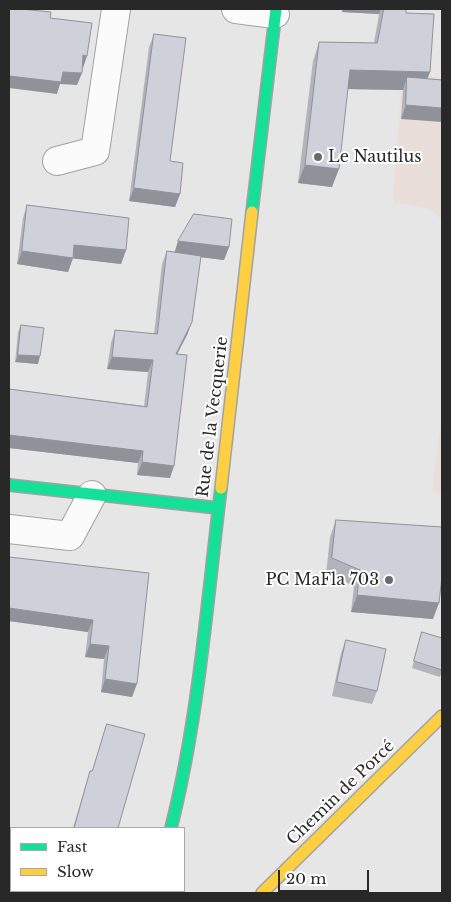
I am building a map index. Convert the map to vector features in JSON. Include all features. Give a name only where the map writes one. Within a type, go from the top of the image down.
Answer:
[{"type":"main road","name":"Rue de la Vecquerie","points":[[171,827],[179,796],[200,666],[275,12]]},
{"type":"main road","points":[[9,484],[218,508]]},
{"type":"main road","name":"Chemin de Porcé","points":[[262,893],[442,716]]},
{"type":"street","points":[[57,161],[95,151],[116,9]]},
{"type":"street","points":[[236,9],[275,12]]},
{"type":"street","points":[[9,528],[70,536],[92,495]]},
{"type":"shaded area","points":[[402,73],[442,78],[442,220],[431,209],[393,202]]},
{"type":"shaded area","points":[[442,413],[442,492],[432,491]]},
{"type":"building","points":[[9,9],[51,12],[50,18],[92,23],[87,56],[83,55],[82,73],[63,72],[61,82],[9,76]]},
{"type":"building","points":[[384,9],[406,9],[406,13],[434,14],[430,72],[350,70],[339,169],[305,165],[319,42],[377,43]]},
{"type":"building","points":[[154,34],[186,38],[170,161],[183,163],[180,194],[134,188]]},
{"type":"building","points":[[407,77],[442,80],[442,108],[406,105]]},
{"type":"building","points":[[27,205],[129,218],[126,250],[74,245],[73,258],[22,251]]},
{"type":"building","points":[[194,214],[232,219],[229,247],[178,241]]},
{"type":"building","points":[[167,251],[201,256],[192,322],[176,354],[187,355],[174,466],[142,462],[143,451],[9,435],[9,389],[147,407],[153,360],[112,357],[115,330],[157,334]]},
{"type":"building","points":[[21,325],[44,328],[40,356],[18,355]]},
{"type":"building","name":"PC MaFla 703","points":[[336,520],[442,527],[442,577],[439,603],[357,595],[360,570],[332,558]]},
{"type":"building","points":[[9,557],[149,573],[137,684],[105,679],[109,646],[90,644],[93,620],[9,608]]},
{"type":"building","points":[[422,632],[442,638],[442,670],[414,661]]},
{"type":"building","points":[[346,640],[386,649],[377,691],[337,682]]},
{"type":"building","points":[[107,724],[145,734],[118,827],[74,827],[90,771],[92,771]]},
{"type":"building","points":[[9,861],[10,892],[22,892],[9,893]]},
{"type":"building","points":[[50,892],[94,892],[94,893]]},
{"type":"traffic: fast","points":[[252,212],[276,9]]},
{"type":"traffic: fast","points":[[9,485],[218,508]]},
{"type":"traffic: fast","points":[[171,827],[189,744],[221,488]]},
{"type":"traffic: slow","points":[[221,488],[252,212]]},
{"type":"traffic: slow","points":[[262,893],[442,716]]},
{"type":"place","name":"Le Nautilus","points":[[318,157]]},
{"type":"place","name":"PC MaFla 703","points":[[389,580]]}]
